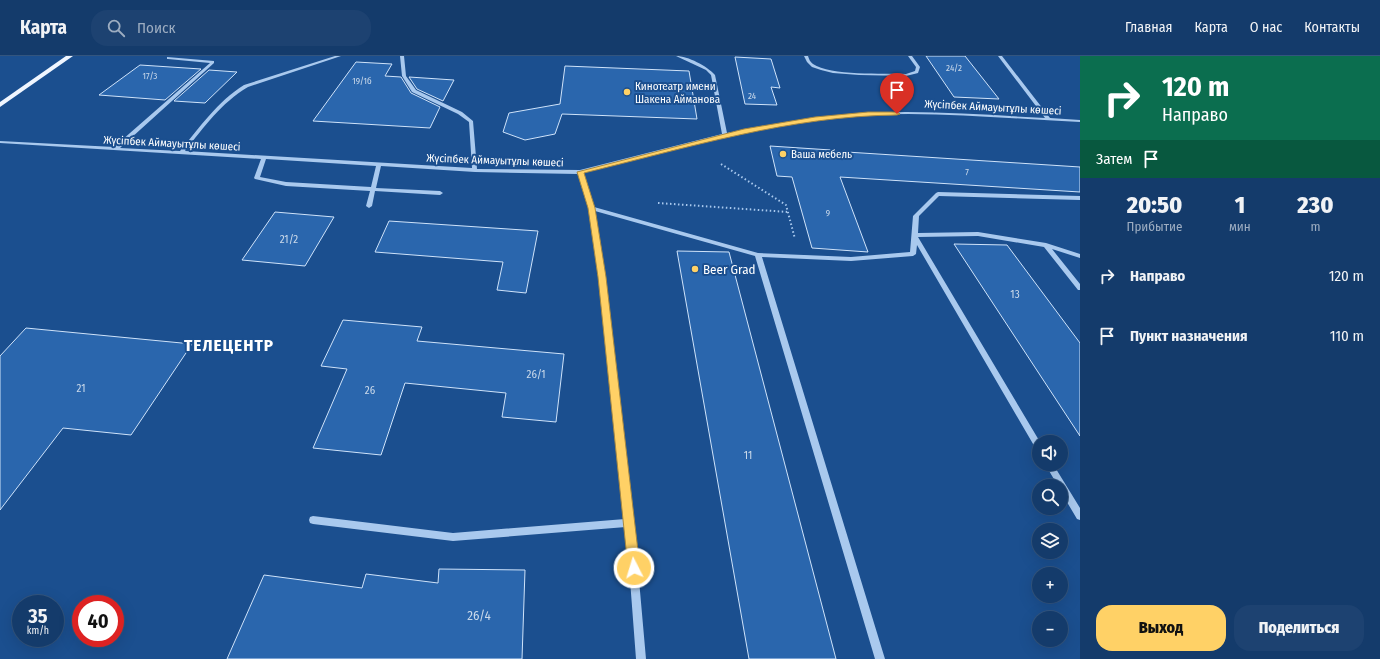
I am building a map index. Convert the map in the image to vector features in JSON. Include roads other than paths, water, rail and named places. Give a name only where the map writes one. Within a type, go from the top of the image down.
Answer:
[{"type":"main road","points":[[0,105],[25,86],[70,56]]},
{"type":"street","points":[[181,153],[234,92],[246,86],[339,56]]},
{"type":"street","points":[[402,56],[404,76],[414,92],[460,113],[471,121],[475,170]]},
{"type":"street","points":[[678,56],[707,69],[713,75],[725,135]]},
{"type":"street","points":[[806,56],[808,62],[817,68],[832,71],[906,75],[917,72],[918,67],[910,56]]},
{"type":"street","points":[[1000,56],[1049,120]]},
{"type":"street","points":[[115,149],[213,62],[168,58]]},
{"type":"street","name":"Жүсіпбек Аймауытұлы көшесі","points":[[0,142],[475,170],[580,172],[725,135],[815,119],[868,114],[926,113],[1080,121]]},
{"type":"street","points":[[264,158],[257,178],[286,184],[440,193]]},
{"type":"street","points":[[369,206],[379,165]]},
{"type":"street","points":[[580,172],[592,208],[610,343],[630,523],[641,659]]},
{"type":"street","points":[[592,208],[758,255],[851,259],[913,254],[916,216],[938,194],[1080,198]]},
{"type":"street","points":[[914,235],[978,234],[1046,245],[1080,256]]},
{"type":"street","points":[[914,235],[1032,435]]},
{"type":"street","points":[[1046,245],[1080,288]]},
{"type":"street","points":[[758,255],[880,659]]},
{"type":"street","points":[[1053,471],[1080,516]]},
{"type":"street","points":[[313,520],[453,538],[630,523]]},
{"type":"place","name":"Кинотеатр имени Шакена Айманова","points":[[627,92]]},
{"type":"place","name":"Ваша мебель","points":[[783,154]]},
{"type":"place","name":"Beer Grad","points":[[695,269]]},
{"type":"district","name":"ТЕЛЕЦЕНТР","points":[[229,345]]}]
